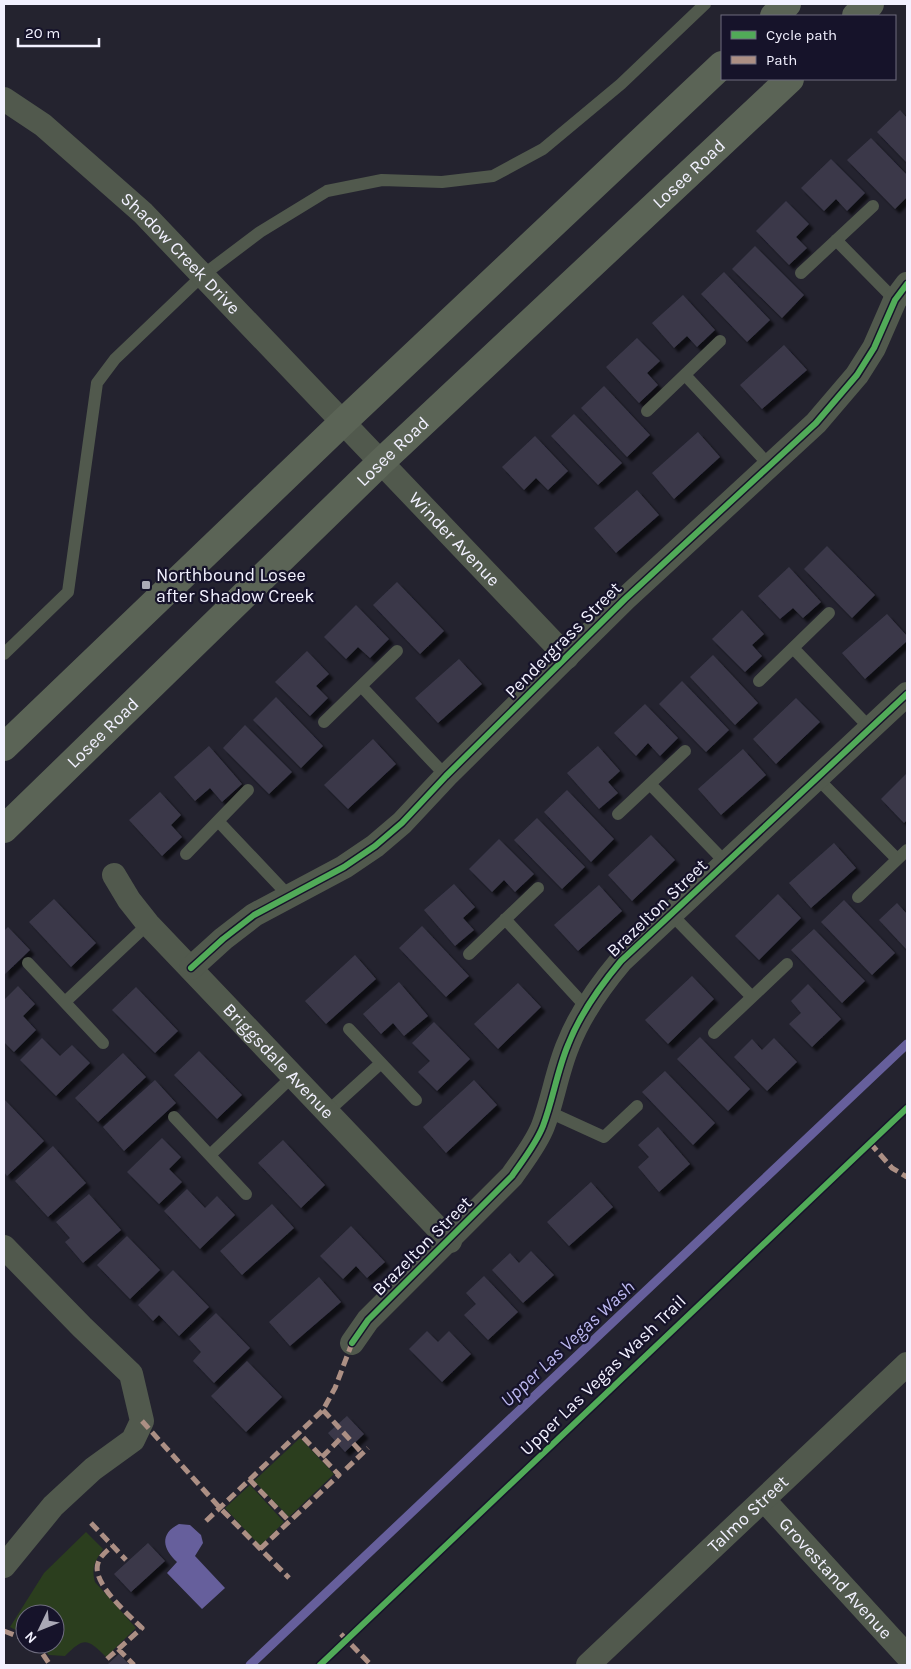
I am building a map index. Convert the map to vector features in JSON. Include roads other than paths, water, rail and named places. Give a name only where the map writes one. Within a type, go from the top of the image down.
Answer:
[{"type":"main road","points":[[775,15],[787,4]]},
{"type":"main road","points":[[857,15],[870,4]]},
{"type":"main road","points":[[4,747],[343,422],[721,66]]},
{"type":"main road","name":"Losee Road","points":[[4,829],[381,462],[789,80]]},
{"type":"street","name":"Shadow Creek Drive","points":[[4,99],[43,125],[143,213],[343,422]]},
{"type":"street","name":"Pendergrass Street","points":[[191,968],[223,939],[254,915],[288,895],[344,867],[375,846],[402,823],[446,776],[625,599],[816,423],[857,375],[874,348],[901,292]]},
{"type":"street","name":"Winder Avenue","points":[[343,422],[567,657]]},
{"type":"street","name":"Brazelton Street","points":[[352,1343],[368,1320],[512,1176],[529,1152],[542,1128],[567,1046],[601,985],[621,960],[907,694]]},
{"type":"street","name":"Briggsdale Avenue","points":[[114,876],[128,900],[148,924],[450,1240]]},
{"type":"street","points":[[4,1247],[131,1374],[142,1421],[133,1440],[93,1469],[53,1506],[4,1566]]},
{"type":"street","name":"Talmo Street","points":[[588,1665],[907,1364]]},
{"type":"street","name":"Grovestand Avenue","points":[[764,1500],[907,1656]]},
{"type":"lane","points":[[4,654],[68,592],[97,383],[115,359],[203,275],[260,232],[327,191],[382,180],[442,182],[493,176],[543,149],[621,84],[705,4]]},
{"type":"lane","points":[[801,273],[873,206]]},
{"type":"lane","points":[[836,240],[901,292]]},
{"type":"lane","points":[[647,411],[720,341]]},
{"type":"lane","points":[[684,375],[770,466]]},
{"type":"lane","points":[[759,681],[829,613]]},
{"type":"lane","points":[[793,648],[870,728]]},
{"type":"lane","points":[[324,722],[397,652]]},
{"type":"lane","points":[[361,686],[446,776]]},
{"type":"lane","points":[[618,814],[684,751]]},
{"type":"lane","points":[[817,778],[897,859]]},
{"type":"lane","points":[[650,784],[726,863]]},
{"type":"lane","points":[[186,854],[248,790]]},
{"type":"lane","points":[[218,821],[288,895]]},
{"type":"lane","points":[[858,897],[907,850]]},
{"type":"lane","points":[[469,954],[538,888]]},
{"type":"lane","points":[[671,914],[752,997]]},
{"type":"lane","points":[[505,919],[587,1008]]},
{"type":"lane","points":[[65,1002],[148,924]]},
{"type":"lane","points":[[28,963],[103,1043]]},
{"type":"lane","points":[[714,1033],[787,964]]},
{"type":"lane","points":[[349,1029],[416,1100]]},
{"type":"lane","points":[[328,1112],[381,1063]]},
{"type":"lane","points":[[210,1155],[293,1076]]},
{"type":"lane","points":[[547,1111],[604,1137],[637,1106]]},
{"type":"lane","points":[[174,1117],[246,1194]]},
{"type":"waterway","name":"Upper Las Vegas Wash","points":[[250,1665],[907,1044]]},
{"type":"place","name":"Northbound Losee after Shadow Creek","points":[[146,585]]}]
